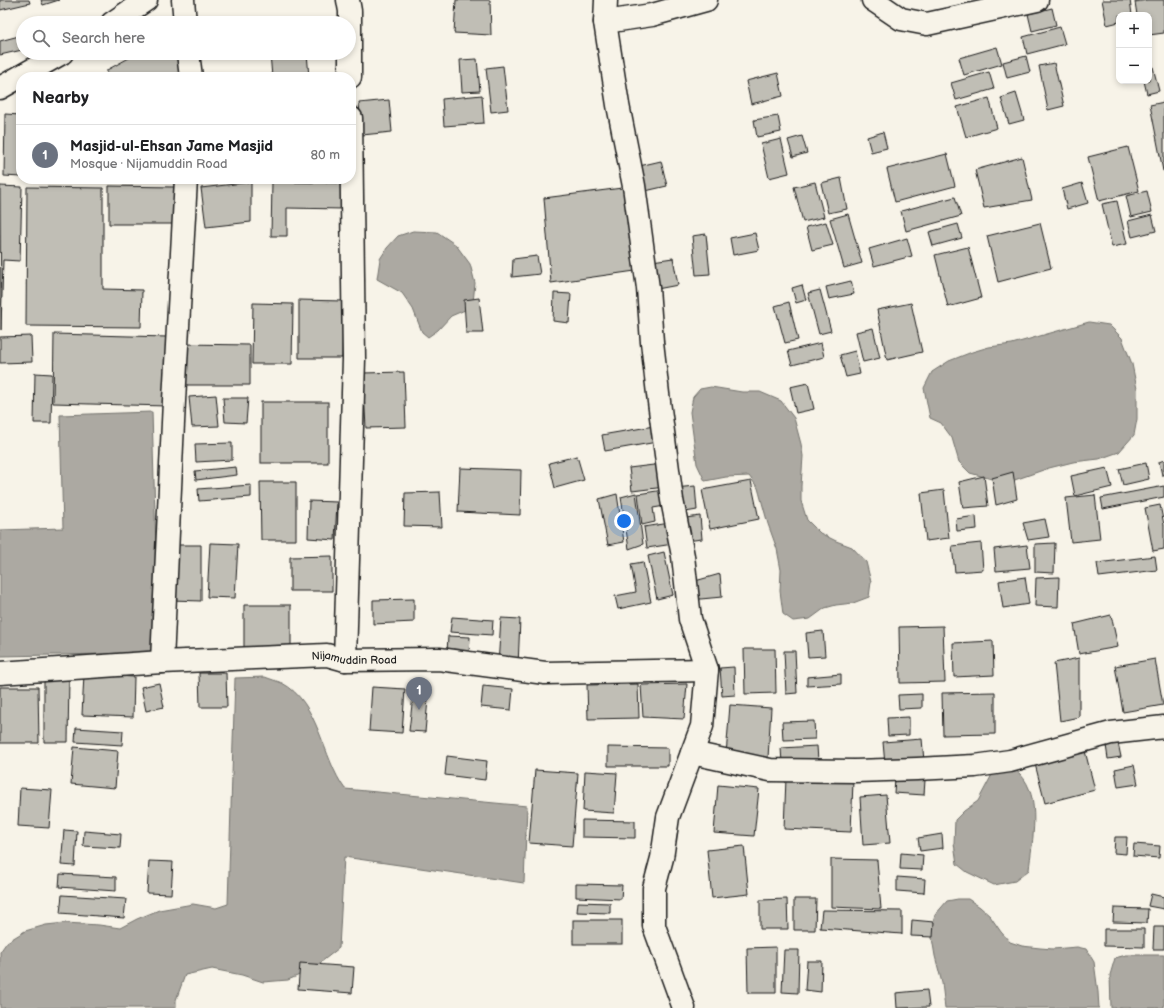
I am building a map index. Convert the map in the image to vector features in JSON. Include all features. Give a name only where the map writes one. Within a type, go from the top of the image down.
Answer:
[{"type":"street","points":[[122,16],[146,0]]},
{"type":"street","points":[[183,0],[184,16]]},
{"type":"street","points":[[348,0],[350,16]]},
{"type":"street","points":[[606,0],[605,22],[618,105],[634,186],[648,288],[657,387],[672,500],[683,556],[690,620],[707,670],[702,726],[668,817],[662,858],[654,888],[654,926],[684,1008]]},
{"type":"street","points":[[605,22],[652,15],[706,0]]},
{"type":"street","points":[[873,0],[901,19],[927,24],[1037,0]]},
{"type":"street","points":[[28,72],[50,60]]},
{"type":"street","points":[[189,60],[190,72]]},
{"type":"street","points":[[350,60],[350,72]]},
{"type":"street","points":[[0,88],[16,79]]},
{"type":"street","points":[[162,662],[186,184]]},
{"type":"street","points":[[345,660],[354,359],[352,184]]},
{"type":"street","name":"Nijamuddin Road","points":[[0,673],[162,662],[327,655],[345,660],[440,659],[545,673],[707,670]]},
{"type":"street","points":[[692,753],[770,770],[855,771],[925,769],[975,766],[1010,761],[1111,733],[1164,727]]},
{"type":"shaded area","points":[[413,231],[437,232],[456,245],[470,264],[475,283],[473,303],[465,310],[451,316],[438,330],[428,337],[422,332],[413,309],[402,293],[377,279],[380,259],[387,248],[398,236]]},
{"type":"shaded area","points":[[1089,322],[1109,325],[1122,338],[1132,364],[1137,389],[1137,419],[1134,435],[1119,452],[1099,459],[1073,462],[1049,468],[1006,483],[970,473],[959,462],[952,438],[941,423],[930,418],[924,388],[932,372],[949,361],[972,352],[989,347],[1012,344]]},
{"type":"shaded area","points":[[711,387],[742,392],[760,392],[781,401],[794,418],[803,456],[801,501],[807,520],[820,533],[852,547],[866,562],[871,582],[869,597],[853,603],[825,608],[810,619],[793,621],[783,614],[780,591],[781,570],[777,549],[758,488],[749,476],[726,477],[705,481],[697,464],[690,412],[693,397],[700,389]]},
{"type":"shaded area","points":[[152,412],[159,653],[0,656],[0,530],[63,528],[60,415]]},
{"type":"shaded area","points":[[265,677],[282,683],[294,692],[304,703],[319,732],[337,776],[345,789],[527,806],[524,883],[344,857],[339,948],[311,970],[288,980],[263,982],[242,975],[212,969],[185,975],[176,1000],[176,1008],[0,1008],[0,952],[7,942],[25,931],[46,925],[65,923],[120,928],[159,910],[193,904],[216,908],[228,904],[235,678]]},
{"type":"shaded area","points":[[1006,767],[1020,774],[1027,784],[1031,795],[1034,820],[1032,846],[1029,870],[1015,881],[994,885],[967,872],[957,864],[954,843],[955,820],[964,811],[978,801],[995,769]]},
{"type":"shaded area","points":[[968,899],[980,907],[990,916],[1010,942],[1022,946],[1040,948],[1053,949],[1077,947],[1086,949],[1094,962],[1099,1008],[945,1008],[942,983],[931,932],[935,915],[947,901]]},
{"type":"shaded area","points":[[1126,955],[1164,955],[1164,1008],[1111,1008],[1110,975],[1115,958]]},
{"type":"building","points":[[0,0],[29,0],[30,3],[0,10]]},
{"type":"building","points":[[41,0],[59,0],[43,5]]},
{"type":"building","points":[[456,0],[490,0],[491,35],[454,33]]},
{"type":"building","points":[[1102,0],[1130,0],[1132,12],[1116,12],[1116,23],[1107,25]]},
{"type":"building","points":[[1164,0],[1164,33],[1152,35],[1152,12],[1137,12],[1135,2]]},
{"type":"building","points":[[1052,8],[1056,25],[1032,31],[1028,14]]},
{"type":"building","points":[[1060,27],[1065,44],[1027,54],[1023,37]]},
{"type":"building","points":[[16,37],[16,51],[0,55],[0,41]]},
{"type":"building","points":[[997,47],[1002,64],[964,75],[959,58]]},
{"type":"building","points":[[1026,56],[1030,72],[1007,78],[1003,62]]},
{"type":"building","points":[[477,59],[480,91],[462,92],[460,60]]},
{"type":"building","points":[[125,60],[182,60],[181,72],[107,72],[107,70]]},
{"type":"building","points":[[271,60],[308,60],[309,72],[272,72]]},
{"type":"building","points":[[1054,63],[1064,106],[1048,110],[1039,66]]},
{"type":"building","points":[[503,66],[508,110],[491,112],[486,68]]},
{"type":"building","points":[[1152,67],[1159,91],[1147,94],[1145,84],[1152,84]]},
{"type":"building","points":[[989,72],[994,89],[956,100],[951,83]]},
{"type":"building","points":[[778,73],[783,96],[751,104],[746,81]]},
{"type":"building","points":[[1016,93],[1024,120],[1009,124],[1001,98]]},
{"type":"building","points":[[482,95],[484,123],[444,126],[442,99]]},
{"type":"building","points":[[989,98],[997,128],[966,137],[957,107]]},
{"type":"building","points":[[389,100],[392,132],[362,135],[359,103]]},
{"type":"building","points":[[1164,102],[1164,171],[1163,171],[1150,105]]},
{"type":"building","points":[[5,114],[16,115],[16,177],[4,176]]},
{"type":"building","points":[[778,116],[781,132],[757,137],[754,120]]},
{"type":"building","points":[[883,132],[887,148],[871,152],[867,137]]},
{"type":"building","points":[[802,136],[807,153],[793,157],[788,140]]},
{"type":"building","points":[[781,139],[789,173],[769,178],[761,144]]},
{"type":"building","points":[[1128,147],[1139,191],[1099,201],[1088,157]]},
{"type":"building","points":[[947,154],[955,186],[895,202],[887,169]]},
{"type":"building","points":[[1022,157],[1032,200],[984,208],[975,170]]},
{"type":"building","points":[[661,161],[667,186],[641,192],[635,167]]},
{"type":"building","points":[[841,178],[847,209],[828,213],[821,183]]},
{"type":"building","points":[[815,182],[824,217],[803,222],[794,187]]},
{"type":"building","points":[[1082,183],[1088,203],[1067,209],[1062,189]]},
{"type":"building","points":[[234,184],[251,184],[251,222],[206,227],[201,188]]},
{"type":"building","points":[[272,184],[344,184],[343,209],[287,208],[287,236],[271,236]]},
{"type":"building","points":[[0,186],[22,187],[20,261],[3,260],[1,330]]},
{"type":"building","points":[[109,186],[174,187],[174,224],[109,224]]},
{"type":"building","points":[[27,187],[103,188],[103,289],[142,290],[141,327],[26,326]]},
{"type":"building","points":[[630,187],[642,270],[551,283],[544,198]]},
{"type":"building","points":[[1147,191],[1152,212],[1131,217],[1126,196]]},
{"type":"building","points":[[955,197],[961,216],[906,231],[901,211]]},
{"type":"building","points":[[1117,201],[1127,244],[1112,247],[1102,204]]},
{"type":"building","points":[[848,214],[862,263],[844,268],[830,219]]},
{"type":"building","points":[[1152,215],[1156,231],[1132,237],[1128,221]]},
{"type":"building","points":[[826,222],[833,245],[812,250],[806,227]]},
{"type":"building","points":[[1040,223],[1051,268],[998,282],[987,236]]},
{"type":"building","points":[[958,224],[962,238],[933,246],[929,232]]},
{"type":"building","points":[[755,233],[759,250],[733,255],[730,238]]},
{"type":"building","points":[[706,234],[710,274],[696,275],[692,236]]},
{"type":"building","points":[[907,238],[912,256],[874,266],[869,249]]},
{"type":"building","points":[[968,247],[981,298],[948,307],[935,255]]},
{"type":"building","points":[[537,256],[540,274],[512,277],[513,259]]},
{"type":"building","points":[[673,258],[678,285],[657,289],[652,261]]},
{"type":"building","points":[[851,281],[854,294],[829,299],[826,287]]},
{"type":"building","points":[[802,285],[806,300],[796,303],[792,288]]},
{"type":"building","points":[[820,290],[831,331],[819,334],[808,293]]},
{"type":"building","points":[[554,293],[571,294],[569,323],[553,321]]},
{"type":"building","points":[[479,298],[483,333],[466,333],[464,300]]},
{"type":"building","points":[[299,300],[343,301],[342,358],[299,358]]},
{"type":"building","points":[[789,302],[798,340],[785,343],[775,306]]},
{"type":"building","points":[[253,303],[293,304],[292,364],[252,364]]},
{"type":"building","points":[[911,303],[922,352],[887,360],[877,310]]},
{"type":"building","points":[[873,328],[880,358],[863,362],[856,332]]},
{"type":"building","points":[[54,334],[167,337],[166,406],[53,403]]},
{"type":"building","points":[[31,336],[32,362],[0,363],[0,337]]},
{"type":"building","points":[[821,343],[824,357],[792,365],[788,351]]},
{"type":"building","points":[[184,344],[250,345],[250,385],[183,385]]},
{"type":"building","points":[[855,351],[860,374],[846,377],[840,355]]},
{"type":"building","points":[[404,372],[406,427],[366,428],[363,373]]},
{"type":"building","points":[[35,373],[52,374],[51,423],[34,423]]},
{"type":"building","points":[[808,383],[814,409],[796,413],[790,387]]},
{"type":"building","points":[[216,395],[219,426],[192,427],[189,397]]},
{"type":"building","points":[[223,398],[248,398],[246,423],[225,422]]},
{"type":"building","points":[[261,402],[328,402],[328,463],[261,463]]},
{"type":"building","points":[[654,426],[657,442],[605,451],[602,435]]},
{"type":"building","points":[[232,443],[232,460],[196,462],[195,444]]},
{"type":"building","points":[[577,456],[584,480],[555,488],[549,463]]},
{"type":"building","points":[[1164,460],[1164,475],[1162,475],[1159,462]]},
{"type":"building","points":[[1146,463],[1149,479],[1123,485],[1119,469]]},
{"type":"building","points":[[662,464],[665,487],[632,491],[629,468]]},
{"type":"building","points":[[236,467],[237,475],[196,480],[195,471]]},
{"type":"building","points":[[460,468],[521,470],[520,515],[458,512]]},
{"type":"building","points":[[1107,468],[1112,487],[1075,496],[1071,476]]},
{"type":"building","points":[[1013,472],[1017,499],[996,505],[992,478]]},
{"type":"building","points":[[984,476],[988,506],[963,508],[959,482]]},
{"type":"building","points":[[751,481],[759,519],[710,529],[702,490]]},
{"type":"building","points":[[260,482],[296,482],[296,540],[261,540]]},
{"type":"building","points":[[251,485],[251,497],[199,501],[198,489]]},
{"type":"building","points":[[695,486],[697,510],[680,513],[675,488]]},
{"type":"building","points":[[1164,486],[1164,497],[1103,509],[1101,498]]},
{"type":"building","points":[[663,490],[665,506],[653,508],[655,522],[642,525],[638,494]]},
{"type":"building","points":[[944,490],[949,538],[926,541],[921,493]]},
{"type":"building","points":[[440,492],[442,527],[404,526],[405,493]]},
{"type":"building","points":[[636,493],[643,544],[629,549],[621,497]]},
{"type":"building","points":[[617,494],[624,542],[608,545],[599,499]]},
{"type":"building","points":[[1095,495],[1100,539],[1071,542],[1066,498]]},
{"type":"building","points":[[309,501],[337,502],[335,540],[308,538]]},
{"type":"building","points":[[1160,505],[1164,525],[1164,549],[1153,551],[1145,508]]},
{"type":"building","points":[[700,516],[702,539],[686,541],[679,519]]},
{"type":"building","points":[[976,516],[977,529],[957,531],[956,519]]},
{"type":"building","points":[[1045,519],[1049,537],[1028,540],[1023,523]]},
{"type":"building","points":[[670,523],[673,544],[647,548],[644,527]]},
{"type":"building","points":[[210,543],[238,544],[235,598],[207,597]]},
{"type":"building","points":[[981,543],[983,570],[955,572],[952,546]]},
{"type":"building","points":[[1055,543],[1054,573],[1035,572],[1035,544]]},
{"type":"building","points":[[173,545],[201,545],[201,601],[172,600]]},
{"type":"building","points":[[1027,545],[1030,568],[996,571],[994,549]]},
{"type":"building","points":[[664,552],[673,595],[657,599],[648,556]]},
{"type":"building","points":[[332,556],[332,591],[290,591],[290,557]]},
{"type":"building","points":[[1155,556],[1157,570],[1099,577],[1097,563]]},
{"type":"building","points":[[643,562],[651,602],[618,609],[615,596],[636,592],[631,564]]},
{"type":"building","points":[[720,574],[722,597],[690,600],[688,583]]},
{"type":"building","points":[[1025,577],[1029,604],[1003,608],[999,581]]},
{"type":"building","points":[[1059,577],[1058,607],[1035,606],[1036,578]]},
{"type":"building","points":[[414,599],[414,622],[373,624],[373,600]]},
{"type":"building","points":[[244,605],[291,605],[291,654],[244,653]]},
{"type":"building","points":[[1111,615],[1118,647],[1079,654],[1074,624]]},
{"type":"building","points":[[452,617],[493,620],[492,635],[450,632]]},
{"type":"building","points":[[501,618],[520,619],[518,666],[498,665]]},
{"type":"building","points":[[943,626],[945,682],[900,683],[899,627]]},
{"type":"building","points":[[823,631],[825,656],[808,657],[806,633]]},
{"type":"building","points":[[448,636],[470,637],[468,670],[446,669]]},
{"type":"building","points":[[993,641],[994,675],[954,677],[953,643]]},
{"type":"building","points":[[744,649],[775,649],[776,693],[745,694]]},
{"type":"building","points":[[784,651],[795,651],[797,693],[786,694]]},
{"type":"building","points":[[1079,658],[1079,717],[1060,721],[1054,663]]},
{"type":"building","points":[[1155,659],[1163,705],[1123,712],[1115,666]]},
{"type":"building","points":[[734,667],[735,695],[722,696],[720,668]]},
{"type":"building","points":[[199,673],[226,673],[227,707],[200,707]]},
{"type":"building","points":[[84,674],[134,677],[133,717],[82,715]]},
{"type":"building","points":[[841,674],[841,684],[807,686],[807,677]]},
{"type":"building","points":[[44,676],[69,676],[68,742],[44,742]]},
{"type":"building","points":[[159,683],[164,707],[146,711],[141,687]]},
{"type":"building","points":[[638,684],[639,718],[588,719],[587,685]]},
{"type":"building","points":[[687,684],[684,719],[643,717],[641,685]]},
{"type":"building","points":[[483,686],[513,689],[511,710],[481,707]]},
{"type":"building","points":[[0,687],[38,687],[39,743],[0,743]]},
{"type":"building","points":[[372,687],[405,689],[402,733],[369,731]]},
{"type":"building","points":[[414,687],[429,688],[425,732],[409,731]]},
{"type":"building","points":[[995,692],[995,734],[943,735],[942,693]]},
{"type":"building","points":[[922,694],[922,708],[899,709],[898,695]]},
{"type":"building","points":[[730,705],[771,708],[768,758],[726,755]]},
{"type":"building","points":[[909,717],[909,735],[888,736],[887,718]]},
{"type":"building","points":[[814,721],[815,739],[783,740],[782,722]]},
{"type":"building","points":[[76,728],[123,731],[122,745],[75,742]]},
{"type":"building","points":[[922,739],[924,761],[885,765],[883,742]]},
{"type":"building","points":[[1118,743],[1121,757],[1108,759],[1106,745]]},
{"type":"building","points":[[817,746],[818,761],[782,763],[781,748]]},
{"type":"building","points":[[74,747],[118,751],[115,788],[71,784]]},
{"type":"building","points":[[608,747],[668,748],[668,766],[608,766]]},
{"type":"building","points":[[1085,751],[1095,790],[1045,803],[1035,764]]},
{"type":"building","points":[[447,756],[487,761],[485,780],[445,775]]},
{"type":"building","points":[[1134,765],[1138,784],[1118,787],[1115,769]]},
{"type":"building","points":[[535,770],[578,773],[572,846],[529,843]]},
{"type":"building","points":[[585,771],[617,773],[614,813],[583,811]]},
{"type":"building","points":[[786,778],[853,781],[851,832],[784,829]]},
{"type":"building","points":[[895,778],[925,780],[924,795],[894,793]]},
{"type":"building","points":[[718,785],[759,789],[754,836],[714,833]]},
{"type":"building","points":[[20,788],[52,790],[49,828],[18,826]]},
{"type":"building","points":[[886,795],[890,843],[863,845],[860,797]]},
{"type":"building","points":[[582,820],[635,821],[635,838],[582,837]]},
{"type":"building","points":[[64,830],[77,831],[75,866],[61,865]]},
{"type":"building","points":[[84,831],[121,834],[120,848],[83,846]]},
{"type":"building","points":[[942,834],[943,848],[920,851],[918,838]]},
{"type":"building","points":[[1115,837],[1127,837],[1126,854],[1114,853]]},
{"type":"building","points":[[1134,844],[1160,846],[1159,858],[1133,856]]},
{"type":"building","points":[[744,846],[749,894],[712,898],[707,850]]},
{"type":"building","points":[[901,853],[923,855],[922,870],[900,869]]},
{"type":"building","points":[[831,859],[877,860],[881,909],[831,907]]},
{"type":"building","points":[[149,861],[173,862],[171,894],[147,893]]},
{"type":"building","points":[[60,874],[116,877],[116,891],[59,887]]},
{"type":"building","points":[[897,877],[925,879],[924,893],[897,891]]},
{"type":"building","points":[[576,884],[622,885],[621,899],[576,897]]},
{"type":"building","points":[[1151,894],[1164,897],[1164,909],[1148,906]]},
{"type":"building","points":[[62,895],[126,899],[124,918],[60,913]]},
{"type":"building","points":[[787,899],[788,929],[760,929],[760,900]]},
{"type":"building","points":[[794,899],[816,899],[815,930],[794,930]]},
{"type":"building","points":[[578,902],[610,903],[610,913],[577,912]]},
{"type":"building","points":[[1114,908],[1148,909],[1147,923],[1113,922]]},
{"type":"building","points":[[822,910],[902,911],[902,934],[820,928]]},
{"type":"building","points":[[573,920],[622,920],[622,944],[573,944]]},
{"type":"building","points":[[912,920],[934,922],[933,937],[911,936]]},
{"type":"building","points":[[1154,927],[1164,927],[1164,949],[1153,949]]},
{"type":"building","points":[[1104,929],[1144,929],[1144,947],[1104,946]]},
{"type":"building","points":[[776,947],[776,993],[748,993],[747,948]]},
{"type":"building","points":[[784,950],[799,950],[798,993],[782,992]]},
{"type":"building","points":[[807,961],[822,961],[821,992],[805,990]]},
{"type":"building","points":[[300,963],[354,967],[352,993],[298,989]]},
{"type":"building","points":[[927,990],[929,1007],[897,1008],[896,993]]},
{"type":"place","name":"Masjid-ul-Ehsan Jame Masjid","points":[[419,710]]}]
